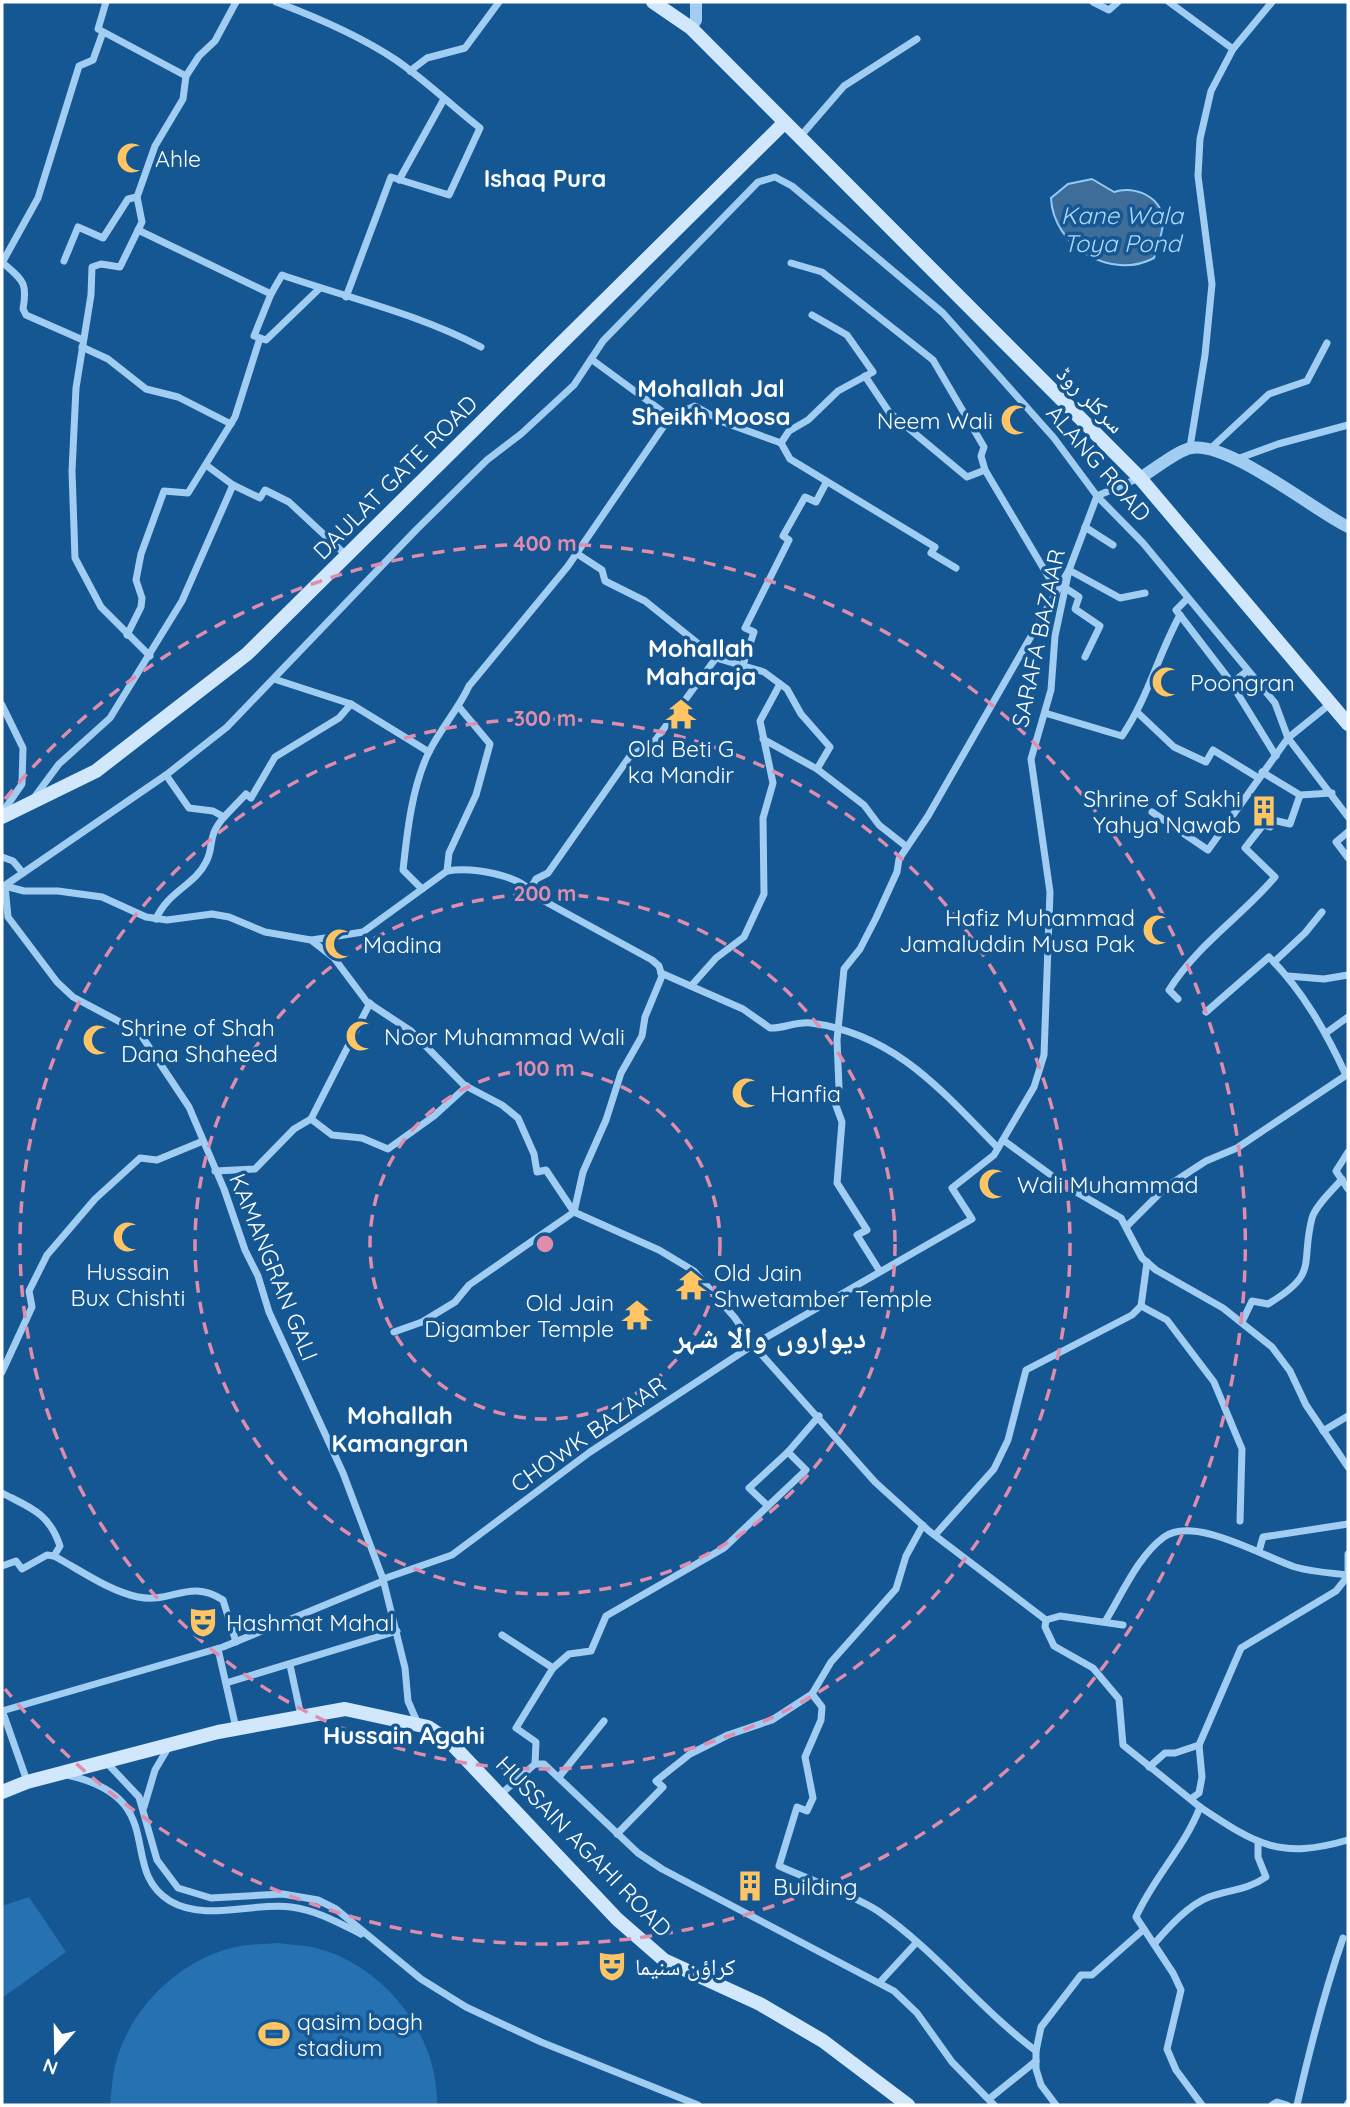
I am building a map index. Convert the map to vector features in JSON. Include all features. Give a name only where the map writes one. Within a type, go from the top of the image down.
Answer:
[{"type":"main road","name":"سرکلر روڈ","points":[[653,2],[691,27],[1140,478],[1348,724]]},
{"type":"main road","name":"DAULAT GATE ROAD","points":[[2,816],[26,807],[96,771],[247,654],[784,123]]},
{"type":"main road","name":"HUSSAIN AGAHI ROAD","points":[[2,1792],[60,1773],[236,1729],[345,1709],[428,1727],[449,1741],[502,1794],[617,1919],[664,1960],[760,2004],[862,2069],[908,2105]]},
{"type":"street","points":[[106,2],[98,29],[186,76]]},
{"type":"street","points":[[150,656],[101,607],[75,558],[72,471],[76,388],[92,267],[101,264],[120,267],[142,222],[137,197],[155,146],[183,99],[186,76],[199,56],[215,41],[236,2]]},
{"type":"street","points":[[276,2],[333,24],[410,71],[480,128],[476,142],[449,195],[391,177],[345,297]]},
{"type":"street","points":[[410,71],[428,58],[465,48],[499,2]]},
{"type":"street","points":[[691,27],[696,20],[696,2]]},
{"type":"street","points":[[1093,2],[1109,10],[1118,2]]},
{"type":"street","points":[[1169,2],[1233,49]]},
{"type":"street","points":[[1189,447],[1205,355],[1212,284],[1198,176],[1200,139],[1211,91],[1233,49],[1272,2]]},
{"type":"street","points":[[103,32],[93,60],[79,66],[38,198],[2,262],[24,282],[26,289],[23,309],[26,315],[108,359],[146,389],[178,397],[231,424]]},
{"type":"street","points":[[799,138],[844,86],[916,39]]},
{"type":"street","points":[[399,180],[444,99]]},
{"type":"street","name":"ALANG ROAD","points":[[592,359],[603,341],[662,277],[758,182],[775,177],[792,186],[943,313],[1054,438],[1097,496],[1143,542],[1187,599],[1275,703],[1288,738],[1345,806],[1348,817]]},
{"type":"street","points":[[64,261],[78,227],[103,238],[128,199],[137,197]]},
{"type":"street","points":[[138,230],[271,294]]},
{"type":"street","points":[[791,263],[822,272],[933,360],[984,447],[981,456],[985,470],[1048,576],[1079,597],[1075,609],[1100,626],[1085,657]]},
{"type":"street","points":[[320,288],[266,340],[254,336],[282,275],[320,288],[365,304],[391,307],[438,324],[481,347]]},
{"type":"street","points":[[781,443],[789,431],[808,420],[838,391],[873,372],[847,335],[812,316]]},
{"type":"street","points":[[127,635],[141,607],[142,598],[136,580],[141,554],[164,491],[188,493],[206,465],[231,424],[260,338]]},
{"type":"street","points":[[1210,449],[1269,394],[1307,381],[1326,343]]},
{"type":"street","points":[[3,886],[166,775],[227,727],[487,460],[574,385],[592,359],[670,417]]},
{"type":"street","points":[[865,376],[889,412],[967,477],[985,470]]},
{"type":"street","points":[[422,889],[403,870],[406,830],[429,752],[459,707],[469,686],[576,553],[670,417],[695,406],[723,422],[781,443],[790,459],[935,547],[931,553],[956,568]]},
{"type":"street","points":[[1237,460],[1278,444],[1348,425]]},
{"type":"street","points":[[1097,496],[1140,478],[1189,447],[1210,449],[1237,460],[1348,527]]},
{"type":"street","points":[[206,465],[233,485],[260,498],[265,490],[289,502],[348,556]]},
{"type":"street","points":[[743,665],[754,632],[746,628],[789,540],[783,536],[805,497],[816,502],[826,482]]},
{"type":"street","points":[[26,807],[58,764],[110,718],[150,656],[182,601],[233,485]]},
{"type":"street","name":"SARAFA BAZAAR","points":[[959,1227],[972,1219],[952,1188],[996,1152],[1034,1087],[1044,1055],[1050,892],[1031,759],[1055,666],[1055,636],[1063,588],[1097,496]]},
{"type":"street","points":[[1086,527],[1113,545]]},
{"type":"street","points":[[576,553],[602,570],[605,581],[645,601],[716,657],[764,672],[780,684],[830,747],[817,769]]},
{"type":"street","points":[[1069,570],[1120,598],[1144,593]]},
{"type":"street","points":[[879,1270],[858,1235],[867,1230],[837,1183],[842,1122],[835,1103],[839,1088],[838,1028],[844,969],[860,949],[876,918],[897,872],[898,859],[1063,588]]},
{"type":"street","points":[[1187,599],[1176,610],[1232,683],[1276,756]]},
{"type":"street","points":[[1045,713],[1122,736],[1138,713],[1163,645],[1180,615]]},
{"type":"street","points":[[530,889],[536,879],[548,873],[629,756],[654,742],[716,657]]},
{"type":"street","points":[[1232,683],[1247,670]]},
{"type":"street","points":[[274,679],[351,704],[429,752]]},
{"type":"street","points":[[691,986],[716,958],[744,937],[764,894],[763,818],[773,783],[760,721],[780,684]]},
{"type":"street","points":[[1152,811],[1208,850],[1288,738],[1331,703]]},
{"type":"street","points":[[156,919],[164,901],[206,863],[214,828],[246,794],[251,798],[275,757],[339,718],[351,704]]},
{"type":"street","points":[[2,705],[23,748],[22,784],[2,816]]},
{"type":"street","points":[[447,871],[449,853],[476,795],[490,744],[459,707]]},
{"type":"street","points":[[1138,713],[1174,747],[1206,762],[1213,750],[1300,795],[1332,793]]},
{"type":"street","points":[[763,739],[817,769],[864,805],[879,825],[907,847]]},
{"type":"street","points":[[166,775],[188,808],[213,811],[223,817]]},
{"type":"street","points":[[1178,999],[1169,990],[1192,957],[1258,898],[1275,877],[1245,848],[1263,825],[1270,827],[1273,820],[1290,824],[1300,795]]},
{"type":"street","points":[[1348,832],[1336,842],[1348,858]]},
{"type":"street","points":[[2,856],[13,861],[23,873]]},
{"type":"street","points":[[3,886],[24,891],[58,891],[102,897],[156,919],[212,914],[229,916],[265,932],[311,940],[363,932],[447,871],[482,871],[530,889],[535,896],[590,929],[652,960],[661,973],[743,1009],[769,1028],[795,1022],[863,1034],[898,1055],[946,1095],[996,1152]]},
{"type":"street","name":"KAMANGRAN GALI","points":[[3,886],[8,917],[57,982],[73,997],[139,1032],[172,1077],[203,1141],[298,1379],[343,1474],[383,1580],[397,1631],[408,1701],[418,1725]]},
{"type":"street","points":[[1274,961],[1306,933],[1322,912]]},
{"type":"street","points":[[311,940],[334,958],[370,1003],[411,1031],[467,1086],[502,1105],[518,1118],[534,1154],[537,1172],[546,1170],[574,1212],[659,1250],[694,1271],[735,1318],[753,1345],[875,1482],[935,1535],[1046,1620]]},
{"type":"street","points":[[1127,1226],[1166,1187],[1206,1161],[1237,1149],[1347,1075],[1326,1033],[1288,976],[1269,957],[1206,1012]]},
{"type":"street","points":[[394,1332],[422,1322],[454,1302],[469,1285],[574,1212],[583,1172],[607,1120],[621,1073],[642,1036],[645,1017],[661,973]]},
{"type":"street","points":[[1288,976],[1324,979],[1348,975]]},
{"type":"street","points":[[215,1171],[255,1169],[294,1129],[312,1119],[370,1003]]},
{"type":"street","points":[[1326,1033],[1348,1017]]},
{"type":"street","points":[[312,1119],[332,1135],[362,1138],[387,1149],[434,1116],[467,1086]]},
{"type":"street","points":[[1003,1140],[1127,1226],[1147,1262],[1242,1322],[1272,1347],[1288,1367],[1323,1431],[1348,1468]]},
{"type":"street","points":[[2,1372],[32,1307],[29,1291],[47,1255],[80,1215],[140,1158],[157,1160],[203,1141]]},
{"type":"street","points":[[1348,1152],[1336,1171],[1348,1189]]},
{"type":"street","points":[[1242,1322],[1252,1301],[1268,1304],[1288,1293],[1303,1274],[1308,1259],[1312,1216],[1342,1179]]},
{"type":"street","name":"CHOWK BAZAAR","points":[[2,1711],[218,1649],[383,1580],[452,1555],[590,1452],[753,1345],[879,1270],[959,1227]]},
{"type":"street","points":[[935,1535],[994,1469],[1007,1440],[1026,1370],[1132,1315],[1141,1306],[1147,1262]]},
{"type":"street","points":[[1141,1306],[1167,1320],[1214,1382],[1242,1449],[1240,1521]]},
{"type":"street","points":[[768,1506],[749,1488],[788,1452],[819,1416]]},
{"type":"street","points":[[1323,1431],[1348,1416]]},
{"type":"street","points":[[502,1794],[535,1764],[536,1742],[516,1728],[553,1668],[569,1654],[591,1651],[606,1616],[724,1548],[806,1470],[788,1452]]},
{"type":"street","points":[[2,1493],[40,1512],[54,1527],[60,1546],[54,1556]]},
{"type":"street","points":[[1259,1551],[1263,1537],[1348,1524]]},
{"type":"street","points":[[617,1834],[663,1787],[656,1781],[690,1754],[728,1735],[772,1720],[812,1694],[831,1662],[896,1589],[906,1556],[923,1525]]},
{"type":"street","points":[[1106,1620],[1148,1553],[1164,1536],[1179,1530],[1259,1551],[1296,1568],[1348,1574]]},
{"type":"street","points":[[1192,1798],[1199,1793],[1202,1777],[1199,1745],[1241,1648],[1336,1591],[1348,1574],[1348,1554]]},
{"type":"street","points":[[2,1566],[16,1561],[22,1569],[47,1555],[54,1556],[125,1593],[141,1598],[161,1597],[199,1588],[223,1600],[236,1642]]},
{"type":"street","points":[[1046,1620],[1060,1616],[1106,1620],[1124,1625]]},
{"type":"street","points":[[1046,1620],[1045,1627],[1054,1646],[1093,1668],[1119,1699],[1123,1745],[1200,1807],[1258,1843],[1305,1850],[1348,1840]]},
{"type":"street","points":[[226,1683],[397,1631]]},
{"type":"street","points":[[502,1635],[553,1668]]},
{"type":"street","points":[[218,1649],[236,1729]]},
{"type":"street","points":[[290,1665],[301,1717]]},
{"type":"street","points":[[812,1694],[822,1707],[821,1720],[805,1757],[814,1798],[807,1811],[797,1807],[779,1866],[877,1911],[916,1943],[1004,2026],[1036,2051]]},
{"type":"street","points":[[2,1711],[27,1782]]},
{"type":"street","points":[[559,1777],[604,1721]]},
{"type":"street","points":[[144,1807],[155,1770],[171,1745]]},
{"type":"street","points":[[1149,1767],[1165,1753],[1175,1753],[1199,1745]]},
{"type":"street","points":[[106,1761],[133,1788],[144,1807],[157,1860],[178,1888],[199,1897],[211,1898],[301,1895],[336,1909],[421,1979],[485,2017],[698,2105]]},
{"type":"street","points":[[535,1764],[544,1765],[559,1777],[617,1834],[662,1869],[880,1982],[906,2001],[952,2062],[991,2102],[1036,2061]]},
{"type":"street","points":[[60,1773],[97,1783],[121,1799],[134,1818],[147,1871],[169,1900],[204,1910],[295,1907],[327,1917],[371,1938]]},
{"type":"street","points":[[1200,1807],[1136,1917],[1173,1972],[1181,1990],[1167,2049],[1177,2070],[1202,2105]]},
{"type":"street","points":[[1153,1944],[1171,1925],[1208,1897],[1250,1887],[1266,1877],[1258,1857],[1258,1843]]},
{"type":"street","points":[[1056,2105],[1041,2084],[1036,2061],[1041,2027],[1081,1975],[1092,1975],[1143,1930]]},
{"type":"street","points":[[1297,2105],[1305,2080],[1314,2028],[1343,1938]]},
{"type":"street","points":[[880,1982],[916,1943]]},
{"type":"street","points":[[1272,2105],[1277,2102],[1287,2105]]},
{"type":"shaded area","points":[[29,1897],[66,1952],[2,1998],[2,1906]]},
{"type":"shaded area","name":"qasim bagh stadium","points":[[279,1943],[316,1948],[341,1957],[364,1970],[385,1987],[403,2007],[428,2053],[435,2079],[437,2105],[110,2105],[115,2067],[123,2041],[147,2003],[162,1987],[199,1960],[220,1952],[246,1945]]},
{"type":"water","name":"Kane Wala Toya Pond","points":[[1092,179],[1114,192],[1131,190],[1147,195],[1159,207],[1163,224],[1154,258],[1137,264],[1103,262],[1087,255],[1062,231],[1054,215],[1051,198],[1068,184]]},
{"type":"place","name":"Ahle","points":[[132,158]]},
{"type":"place","name":"Neem Wali","points":[[1016,420]]},
{"type":"place","name":"Poongran","points":[[1167,682]]},
{"type":"place","name":"Old Beti G ka Mandir","points":[[681,714]]},
{"type":"place","name":"Shrine of Sakhi Yahya Nawab","points":[[1264,811]]},
{"type":"place","name":"Hafiz Muhammad Jamaluddin Musa Pak","points":[[1158,930]]},
{"type":"place","name":"Madina","points":[[340,944]]},
{"type":"place","name":"Noor Muhammad Wali","points":[[361,1036]]},
{"type":"place","name":"Shrine of Shah Dana Shaheed","points":[[98,1040]]},
{"type":"place","name":"Hanfia","points":[[747,1093]]},
{"type":"place","name":"Wali Muhammad","points":[[994,1184]]},
{"type":"place","name":"Hussain Bux Chishti","points":[[128,1237]]},
{"type":"place","name":"Old Jain Shwetamber Temple","points":[[691,1285]]},
{"type":"place","name":"Old Jain Digamber Temple","points":[[637,1315]]},
{"type":"place","name":"Hashmat Mahal","points":[[203,1622]]},
{"type":"place","name":"Building","points":[[750,1886]]},
{"type":"place","name":"کراؤن سنیما","points":[[612,1966]]},
{"type":"place","name":"qasim bagh stadium","points":[[274,2034]]},
{"type":"district","name":"Ishaq Pura","points":[[545,178]]},
{"type":"district","name":"Mohallah Jal Sheikh Moosa","points":[[711,402]]},
{"type":"district","name":"Mohallah Maharaja","points":[[701,662]]},
{"type":"district","name":"دیواروں والا شہر","points":[[770,1337]]},
{"type":"district","name":"Mohallah Kamangran","points":[[400,1429]]},
{"type":"district","name":"Hussain Agahi","points":[[404,1735]]}]
